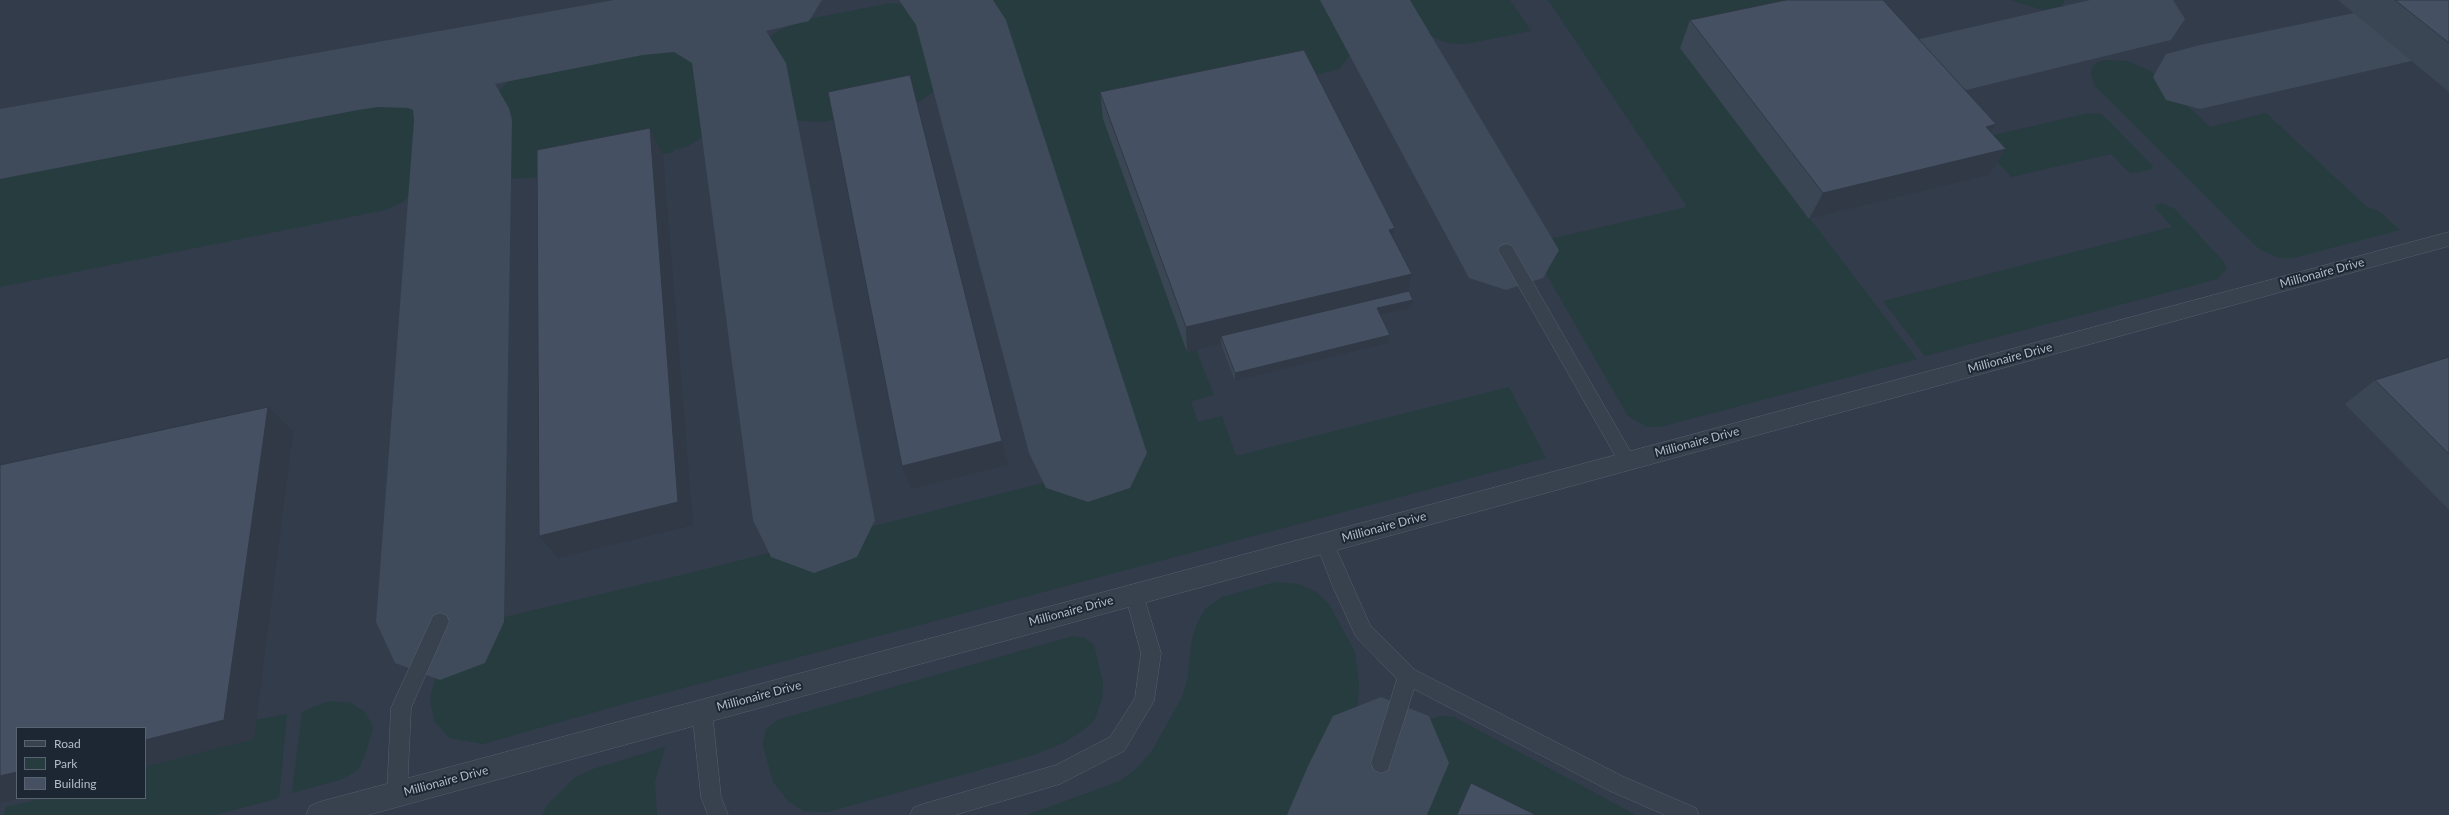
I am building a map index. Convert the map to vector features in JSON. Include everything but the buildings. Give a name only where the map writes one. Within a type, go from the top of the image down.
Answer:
[{"type":"street","name":"Millionaire Drive","points":[[320,815],[2449,239]]},
{"type":"lane","points":[[1506,250],[1627,461]]},
{"type":"lane","points":[[1325,542],[1342,588],[1363,631],[1408,676],[1617,784],[1658,809],[1689,815]]},
{"type":"lane","points":[[920,815],[1060,774],[1117,744],[1144,701],[1151,653],[1134,594]]},
{"type":"lane","points":[[397,794],[401,708],[440,622]]},
{"type":"lane","points":[[1381,763],[1408,676]]},
{"type":"lane","points":[[702,711],[711,797],[718,815]]},
{"type":"shaded area","points":[[0,0],[2449,0],[2449,815],[0,815]]},
{"type":"green space","points":[[984,0],[1327,0],[1347,38],[1350,55],[1339,69],[1303,78],[1196,350],[1214,395],[1191,401],[1198,422],[1222,416],[1236,456],[1509,387],[1546,458],[627,703],[483,744],[449,738],[434,721],[430,698],[438,668],[454,642],[488,621],[690,573],[1121,463],[983,19],[981,5]]},
{"type":"green space","points":[[1405,0],[1510,0],[1531,31],[1466,44],[1447,43],[1427,34]]},
{"type":"green space","points":[[1548,0],[1861,0],[1680,48],[1917,359],[1660,427],[1647,427],[1628,416],[1537,258],[1537,251],[1539,245],[1546,240],[1687,207]]},
{"type":"green space","points":[[2010,0],[2065,0],[2062,6],[2043,10]]},
{"type":"green space","points":[[891,3],[924,8],[932,14],[938,24],[950,69],[948,78],[942,86],[917,103],[822,122],[793,120],[780,116],[773,109],[769,99],[763,58],[764,47],[769,38],[778,31],[804,20]]},
{"type":"green space","points":[[663,46],[694,48],[706,54],[713,66],[719,108],[717,123],[709,133],[686,147],[674,150],[674,152],[539,177],[514,179],[491,170],[485,156],[486,110],[489,99],[509,81],[536,70]]},
{"type":"green space","points":[[2104,60],[2127,61],[2150,71],[2210,127],[2266,113],[2367,207],[2379,211],[2400,230],[2293,258],[2279,258],[2259,249],[2095,86],[2091,74],[2092,68],[2096,63]]},
{"type":"green space","points":[[397,96],[397,99],[424,103],[431,111],[434,121],[432,166],[428,179],[403,202],[385,210],[0,287],[0,171]]},
{"type":"green space","points":[[2089,113],[2102,114],[2152,165],[2153,169],[2132,173],[2127,171],[2111,154],[2011,177],[1977,139]]},
{"type":"green space","points":[[2162,203],[2175,209],[2224,262],[2227,268],[2218,279],[1925,356],[1883,301],[2172,227],[2156,209],[2156,205]]},
{"type":"green space","points":[[1276,582],[1298,584],[1317,592],[1330,606],[1355,652],[1359,682],[1357,719],[1342,778],[1324,815],[1027,815],[1120,781],[1137,768],[1152,751],[1183,695],[1187,681],[1192,639],[1197,623],[1205,609],[1222,597]]},
{"type":"green space","points":[[1073,636],[1085,638],[1094,645],[1103,683],[1102,699],[1095,719],[1085,729],[1065,742],[1034,755],[827,812],[804,811],[788,801],[773,782],[763,745],[766,729],[777,720]]},
{"type":"green space","points":[[328,701],[351,703],[365,712],[373,727],[366,752],[358,770],[340,780],[292,793],[302,712]]},
{"type":"green space","points":[[287,714],[279,798],[215,815],[4,815],[6,807],[42,799],[146,799],[146,767],[253,739],[256,720]]},
{"type":"green space","points":[[1441,716],[1454,717],[1636,815],[1500,815],[1465,798],[1457,815],[1425,815],[1417,811],[1410,773],[1404,770],[1424,726],[1431,719]]},
{"type":"green space","points":[[665,747],[655,782],[657,815],[542,815],[547,805],[574,778],[590,770]]},
{"type":"taxiway","points":[[642,25],[777,0]]},
{"type":"taxiway","points":[[944,0],[960,20],[1088,453]]},
{"type":"taxiway","points":[[1365,0],[1506,250]]},
{"type":"taxiway","points":[[1909,72],[2139,19]]},
{"type":"taxiway","points":[[642,25],[678,22],[694,25],[719,37],[728,44],[739,63],[814,520]]},
{"type":"taxiway","points":[[356,78],[642,25]]},
{"type":"taxiway","points":[[2200,77],[2383,38]]},
{"type":"taxiway","points":[[356,78],[378,75],[420,76],[449,88],[461,108],[463,120],[440,622]]},
{"type":"taxiway","points":[[0,144],[356,78]]},
{"type":"taxiway","points":[[1357,815],[1381,763]]}]
